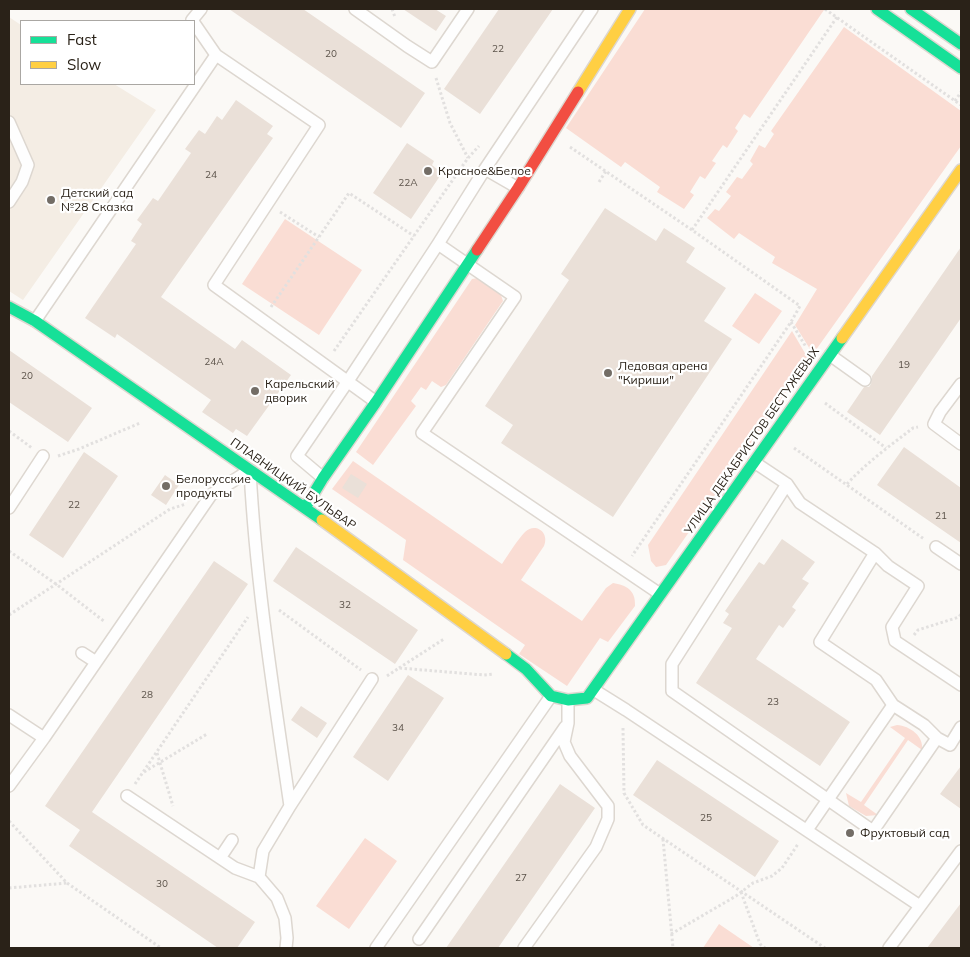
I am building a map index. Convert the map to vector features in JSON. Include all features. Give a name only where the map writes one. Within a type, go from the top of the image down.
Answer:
[{"type":"street","points":[[877,9],[961,68]]},
{"type":"street","points":[[911,9],[961,44]]},
{"type":"street","points":[[305,508],[323,478],[468,265],[628,12]]},
{"type":"street","name":"УЛИЦА ДЕКАБРИСТОВ БЕСТУЖЕВЫХ","points":[[594,690],[961,170]]},
{"type":"street","name":"ПЛАВНИЦКИЙ БУЛЬВАР","points":[[9,307],[35,322],[305,508],[526,669],[551,696]]},
{"type":"street","points":[[551,696],[568,700],[587,698],[594,690]]},
{"type":"lane","points":[[192,20],[201,9]]},
{"type":"lane","points":[[355,9],[432,62],[468,9]]},
{"type":"lane","points":[[323,478],[297,456],[592,9]]},
{"type":"lane","points":[[616,9],[628,12]]},
{"type":"lane","points":[[195,25],[216,55],[319,124],[214,285],[376,402]]},
{"type":"lane","points":[[35,322],[216,55]]},
{"type":"lane","points":[[9,122],[28,165],[22,182],[9,202]]},
{"type":"lane","points":[[485,169],[518,188]]},
{"type":"lane","points":[[438,244],[515,297],[422,433],[660,594]]},
{"type":"lane","points":[[830,355],[865,380]]},
{"type":"lane","points":[[959,393],[940,412],[934,424],[961,444]]},
{"type":"lane","points":[[9,508],[43,456]]},
{"type":"lane","points":[[754,462],[787,484],[800,503],[875,553],[888,566],[918,586],[892,627],[895,641],[961,685]]},
{"type":"lane","points":[[9,786],[211,495],[250,470]]},
{"type":"lane","points":[[250,470],[252,519],[261,597],[290,806]]},
{"type":"lane","points":[[787,484],[672,664],[672,691],[874,831],[937,738]]},
{"type":"lane","points":[[936,547],[961,564]]},
{"type":"lane","points":[[875,553],[820,642],[876,680],[893,704],[924,725],[937,738],[950,745],[961,727]]},
{"type":"lane","points":[[82,653],[96,662]]},
{"type":"lane","points":[[259,877],[263,852],[290,806],[372,679]]},
{"type":"lane","points":[[594,690],[920,906]]},
{"type":"lane","points":[[376,948],[551,696]]},
{"type":"lane","points":[[524,948],[596,846],[608,819],[608,806],[570,756],[564,742],[568,723],[568,700]]},
{"type":"lane","points":[[807,830],[893,704]]},
{"type":"lane","points":[[9,715],[44,738]]},
{"type":"lane","points":[[419,939],[568,723]]},
{"type":"lane","points":[[127,796],[235,868],[259,877],[277,898],[285,918],[286,948]]},
{"type":"lane","points":[[220,858],[232,840]]},
{"type":"lane","points":[[889,948],[961,851]]},
{"type":"path","points":[[825,9],[961,105]]},
{"type":"path","points":[[692,230],[837,17]]},
{"type":"path","points":[[432,62],[450,123],[468,158]]},
{"type":"path","points":[[955,100],[961,92]]},
{"type":"path","points":[[551,134],[800,306],[623,569]]},
{"type":"path","points":[[325,364],[468,158],[480,145]]},
{"type":"path","points":[[599,182],[606,171]]},
{"type":"path","points":[[263,320],[349,193],[414,236]]},
{"type":"path","points":[[267,204],[319,237]]},
{"type":"path","points":[[822,402],[887,448]]},
{"type":"path","points":[[9,431],[43,456],[57,456],[166,412]]},
{"type":"path","points":[[847,484],[887,448],[913,428],[934,424]]},
{"type":"path","points":[[792,446],[936,547]]},
{"type":"path","points":[[9,615],[170,509],[211,495]]},
{"type":"path","points":[[9,551],[56,584],[117,632]]},
{"type":"path","points":[[127,796],[261,597],[372,679],[379,682],[465,624]]},
{"type":"path","points":[[905,648],[918,630],[961,617]]},
{"type":"path","points":[[399,668],[484,675],[526,669]]},
{"type":"path","points":[[626,710],[623,720],[624,793],[643,825],[825,948]]},
{"type":"path","points":[[142,774],[207,734]]},
{"type":"path","points":[[157,752],[180,831]]},
{"type":"path","points":[[9,821],[67,883],[160,948]]},
{"type":"path","points":[[671,934],[736,896],[753,883],[772,876],[782,868],[807,830]]},
{"type":"path","points":[[663,839],[673,948]]},
{"type":"path","points":[[9,888],[67,883]]},
{"type":"path","points":[[741,891],[760,944],[765,948]]},
{"type":"shaded area","points":[[645,9],[824,10],[750,118],[744,114],[735,128],[738,131],[727,148],[723,145],[712,161],[716,163],[705,179],[700,176],[690,192],[694,195],[684,209],[657,192],[660,187],[625,162],[621,167],[566,128]]},
{"type":"shaded area","name":"Детский сад №28 Сказка","points":[[9,17],[20,24],[20,85],[116,85],[156,110],[23,300],[9,291]]},
{"type":"shaded area","points":[[844,27],[961,111],[961,146],[813,354],[795,325],[817,289],[772,263],[775,257],[739,233],[734,239],[707,218],[715,209],[719,211],[731,196],[726,192],[737,177],[742,179],[753,164],[750,161],[759,145],[765,148],[774,134],[771,131]]},
{"type":"shaded area","points":[[285,219],[362,270],[319,335],[242,284]]},
{"type":"shaded area","points":[[478,278],[500,292],[503,301],[446,385],[441,387],[432,381],[426,390],[421,387],[411,401],[416,406],[373,465],[356,452],[472,279]]},
{"type":"shaded area","points":[[755,293],[782,311],[759,344],[732,326]]},
{"type":"shaded area","points":[[792,331],[809,360],[666,565],[656,567],[651,561],[648,545]]},
{"type":"shaded area","points":[[353,461],[502,564],[525,532],[533,528],[540,530],[545,536],[544,546],[521,580],[582,621],[606,588],[613,583],[622,585],[632,592],[635,606],[608,642],[600,638],[567,686],[519,654],[525,645],[403,560],[406,540],[332,489]]},
{"type":"shaded area","points":[[897,725],[907,727],[918,736],[921,740],[922,750],[908,740],[864,805],[878,815],[866,816],[849,806],[846,793],[861,802],[905,738],[890,727]]},
{"type":"shaded area","points":[[365,838],[397,861],[349,929],[316,906]]},
{"type":"shaded area","points":[[719,924],[754,948],[703,948]]},
{"type":"building","points":[[229,9],[303,9],[425,93],[401,128]]},
{"type":"building","points":[[403,9],[435,9],[446,16],[436,31]]},
{"type":"building","points":[[499,9],[553,9],[480,114],[444,89]]},
{"type":"building","points":[[236,100],[273,126],[267,134],[273,138],[161,297],[235,349],[242,340],[291,375],[247,436],[236,429],[233,433],[202,412],[211,400],[117,334],[115,338],[85,318],[136,244],[131,241],[142,224],[137,220],[153,198],[158,201],[191,153],[185,149],[199,130],[205,134],[217,116],[222,120]]},
{"type":"building","points":[[407,143],[434,161],[432,165],[442,173],[411,219],[373,193]]},
{"type":"building","name":"Ледовая арена \"Кириши\"","points":[[605,208],[656,241],[664,228],[695,248],[686,262],[726,288],[704,321],[732,339],[613,517],[501,443],[513,425],[485,406],[569,280],[561,274]]},
{"type":"building","points":[[961,247],[961,318],[880,435],[847,412],[864,387],[869,387],[872,376]]},
{"type":"building","points":[[9,350],[92,408],[68,442],[9,402]]},
{"type":"building","points":[[904,447],[961,488],[961,543],[877,485]]},
{"type":"building","points":[[84,452],[118,476],[63,558],[29,535]]},
{"type":"building","points":[[351,474],[367,484],[358,498],[342,488]]},
{"type":"building","points":[[165,475],[179,485],[166,505],[151,495]]},
{"type":"building","points":[[782,539],[815,562],[802,579],[809,583],[792,607],[796,610],[783,628],[779,625],[756,659],[850,722],[820,766],[696,683],[732,628],[723,623],[729,614],[725,611],[759,562],[764,565]]},
{"type":"building","points":[[296,547],[418,630],[395,664],[273,581]]},
{"type":"building","points":[[214,561],[248,584],[92,812],[255,922],[237,948],[218,948],[69,846],[80,830],[45,806]]},
{"type":"building","points":[[408,675],[444,698],[388,781],[353,757]]},
{"type":"building","points":[[301,706],[327,723],[317,738],[291,720]]},
{"type":"building","points":[[657,760],[779,841],[755,877],[633,795]]},
{"type":"building","points":[[961,766],[961,809],[940,794]]},
{"type":"building","points":[[560,784],[595,808],[498,948],[446,948]]},
{"type":"building","points":[[961,903],[961,948],[927,948]]},
{"type":"traffic: fast","points":[[877,9],[961,68]]},
{"type":"traffic: fast","points":[[911,9],[961,44]]},
{"type":"traffic: fast","points":[[305,508],[323,478],[477,250]]},
{"type":"traffic: fast","points":[[9,307],[35,321],[322,520]]},
{"type":"traffic: fast","points":[[506,654],[526,669],[551,696],[568,700],[587,698],[842,338]]},
{"type":"traffic: slow","points":[[578,92],[630,9]]},
{"type":"traffic: slow","points":[[842,338],[961,170]]},
{"type":"traffic: slow","points":[[322,520],[506,654]]},
{"type":"traffic: jam","points":[[477,250],[578,92]]},
{"type":"place","name":"Красное&Белое","points":[[428,171]]},
{"type":"place","name":"Детский сад №28 Сказка","points":[[51,200]]},
{"type":"place","name":"Ледовая арена \"Кириши\"","points":[[608,373]]},
{"type":"place","name":"Карельский дворик","points":[[255,391]]},
{"type":"place","name":"Белорусские продукты","points":[[166,486]]},
{"type":"place","name":"Фруктовый сад","points":[[850,833]]}]
